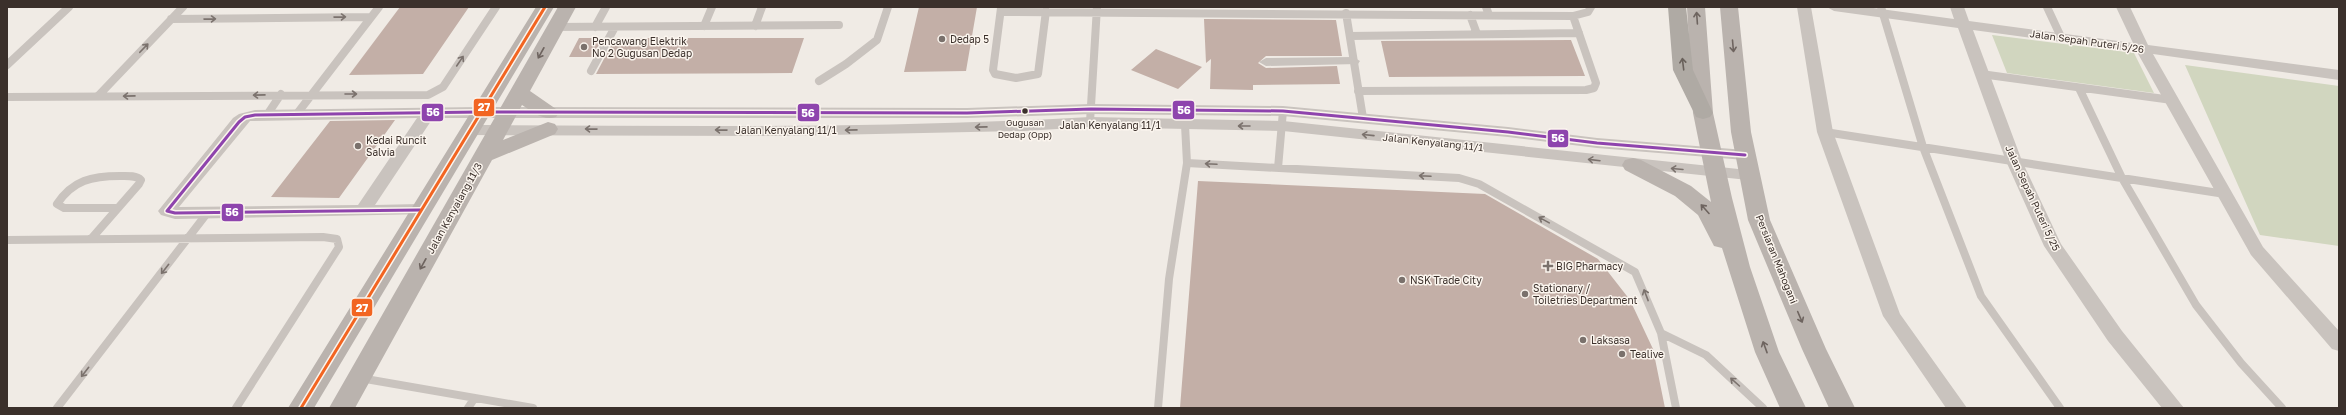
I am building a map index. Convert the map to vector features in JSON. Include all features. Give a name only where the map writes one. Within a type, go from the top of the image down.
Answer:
[{"type":"highway","points":[[1678,14],[1683,70],[1703,113]]},
{"type":"main road","points":[[301,408],[474,121],[545,7]]},
{"type":"main road","name":"Jalan Kenyalang 11/3","points":[[342,408],[567,7]]},
{"type":"main road","points":[[1696,7],[1703,113],[1738,267],[1767,352],[1793,408]]},
{"type":"main road","name":"Persiaran Mahogani","points":[[1730,7],[1740,132],[1759,220],[1814,349],[1842,408]]},
{"type":"main road","points":[[483,156],[548,121],[528,100],[522,96],[520,90]]},
{"type":"main road","points":[[1633,165],[1683,191],[1707,210],[1738,267]]},
{"type":"street","points":[[1804,7],[1825,132],[1892,316],[1957,408]]},
{"type":"street","name":"Jalan Sepah Puteri 5/26","points":[[1834,7],[1882,10],[1962,24],[2339,75]]},
{"type":"street","name":"Jalan Sepah Puteri 5/25","points":[[1957,7],[1962,24],[2014,161],[2053,246],[2115,336],[2174,408]]},
{"type":"street","points":[[2123,7],[2172,100],[2257,251],[2339,344]]},
{"type":"street","points":[[1266,62],[1354,61]]},
{"type":"street","name":"Jalan Kenyalang 11/1","points":[[474,121],[508,112],[548,121],[781,131],[1024,126],[1090,116],[1363,118],[1597,143],[1714,162],[1747,165]]},
{"type":"street","points":[[420,210],[167,211],[239,122],[245,117],[267,115],[428,113],[474,121]]},
{"type":"street","points":[[363,210],[428,113]]},
{"type":"street","name":"Jalan Kenyalang 11/1","points":[[1090,116],[1185,125],[1283,118],[1633,165],[1714,162]]},
{"type":"street","name":"Jalan Kenyalang 11/1","points":[[474,121],[498,130],[548,121]]},
{"type":"lane","points":[[7,65],[68,7]]},
{"type":"lane","points":[[98,96],[183,7]]},
{"type":"lane","points":[[296,115],[378,7]]},
{"type":"lane","points":[[7,97],[428,94],[436,92],[443,87],[496,7]]},
{"type":"lane","points":[[595,27],[606,7]]},
{"type":"lane","points":[[704,26],[712,7]]},
{"type":"lane","points":[[755,26],[762,7]]},
{"type":"lane","points":[[819,80],[846,64],[877,40],[888,7]]},
{"type":"lane","points":[[1486,7],[1489,15]]},
{"type":"lane","points":[[1046,11],[1040,69],[1038,74],[1032,77],[1001,77],[995,74],[993,70],[1001,9],[1046,11],[1097,9],[1219,9],[1346,13],[1435,11],[1470,15],[1573,16],[1588,12],[1591,7]]},
{"type":"lane","points":[[2047,7],[2061,37]]},
{"type":"lane","points":[[1090,116],[1097,9]]},
{"type":"lane","points":[[1882,10],[1923,147],[1981,296],[2060,408]]},
{"type":"lane","points":[[1346,13],[1363,118]]},
{"type":"lane","points":[[1470,15],[1473,27],[1477,34]]},
{"type":"lane","points":[[1358,91],[1586,90],[1594,88],[1596,83],[1573,16]]},
{"type":"lane","points":[[171,19],[371,17]]},
{"type":"lane","points":[[555,28],[839,25]]},
{"type":"lane","points":[[591,71],[615,27]]},
{"type":"lane","points":[[1350,36],[1579,34]]},
{"type":"lane","points":[[1981,74],[2172,100]]},
{"type":"lane","points":[[2079,88],[2122,178],[2196,305],[2240,363],[2282,408]]},
{"type":"lane","points":[[267,115],[281,94]]},
{"type":"lane","points":[[1278,168],[1283,118]]},
{"type":"lane","points":[[1158,408],[1169,279],[1187,163],[1185,125]]},
{"type":"lane","points":[[1825,132],[2224,194]]},
{"type":"lane","points":[[1187,163],[1459,178],[1479,184],[1635,272],[1640,281],[1660,333],[1676,408]]},
{"type":"lane","points":[[90,239],[118,208],[139,184],[141,180],[139,178],[87,177],[74,184],[57,204],[64,208],[118,208]]},
{"type":"lane","points":[[57,408],[208,212]]},
{"type":"lane","points":[[7,240],[188,238],[337,239],[339,242],[339,247],[236,408]]},
{"type":"lane","points":[[1660,333],[1706,355],[1763,408]]},
{"type":"lane","points":[[359,378],[533,408]]},
{"type":"lane","points":[[468,408],[474,399]]},
{"type":"green space","points":[[1992,35],[2134,53],[2154,93],[2007,73]]},
{"type":"green space","points":[[2185,65],[2339,86],[2339,246],[2260,235]]},
{"type":"building","points":[[400,7],[469,7],[423,74],[349,75]]},
{"type":"building","name":"Dedap 5","points":[[919,7],[977,7],[966,71],[904,72]]},
{"type":"building","points":[[1204,19],[1336,20],[1342,56],[1266,56],[1258,63],[1266,68],[1337,66],[1340,84],[1253,85],[1253,90],[1210,89],[1211,59],[1206,63]]},
{"type":"building","name":"Pencawang Elektrik No 2 Gugusan Dedap","points":[[579,38],[603,38],[592,57],[569,57]]},
{"type":"building","points":[[615,38],[804,38],[792,73],[596,74]]},
{"type":"building","points":[[1571,40],[1585,76],[1389,77],[1381,41]]},
{"type":"building","points":[[1156,49],[1202,67],[1178,89],[1131,70]]},
{"type":"building","points":[[395,120],[339,198],[271,197],[330,121]]},
{"type":"building","name":"NSK Trade City","points":[[1198,181],[1485,194],[1598,259],[1630,300],[1653,349],[1665,408],[1180,408]]},
{"type":"transit line","name":"27","points":[[301,408],[545,7]]},
{"type":"transit line","name":"56","points":[[420,210],[175,213],[167,211],[239,122],[245,117],[255,115],[480,112],[967,113],[1091,109],[1283,111],[1508,132],[1597,143],[1745,155]]},
{"type":"place","name":"Dedap 5","points":[[942,39]]},
{"type":"place","name":"Pencawang Elektrik No 2 Gugusan Dedap","points":[[584,47]]},
{"type":"place","name":"Gugusan Dedap (Opp)","points":[[1025,111]]},
{"type":"place","name":"Kedai Runcit Salvia","points":[[358,146]]},
{"type":"place","name":"BIG Pharmacy","points":[[1548,266]]},
{"type":"place","name":"NSK Trade City","points":[[1402,280]]},
{"type":"place","name":"Stationary / Toiletries Department","points":[[1525,294]]},
{"type":"place","name":"Laksasa","points":[[1583,340]]},
{"type":"place","name":"Tealive","points":[[1622,354]]}]
